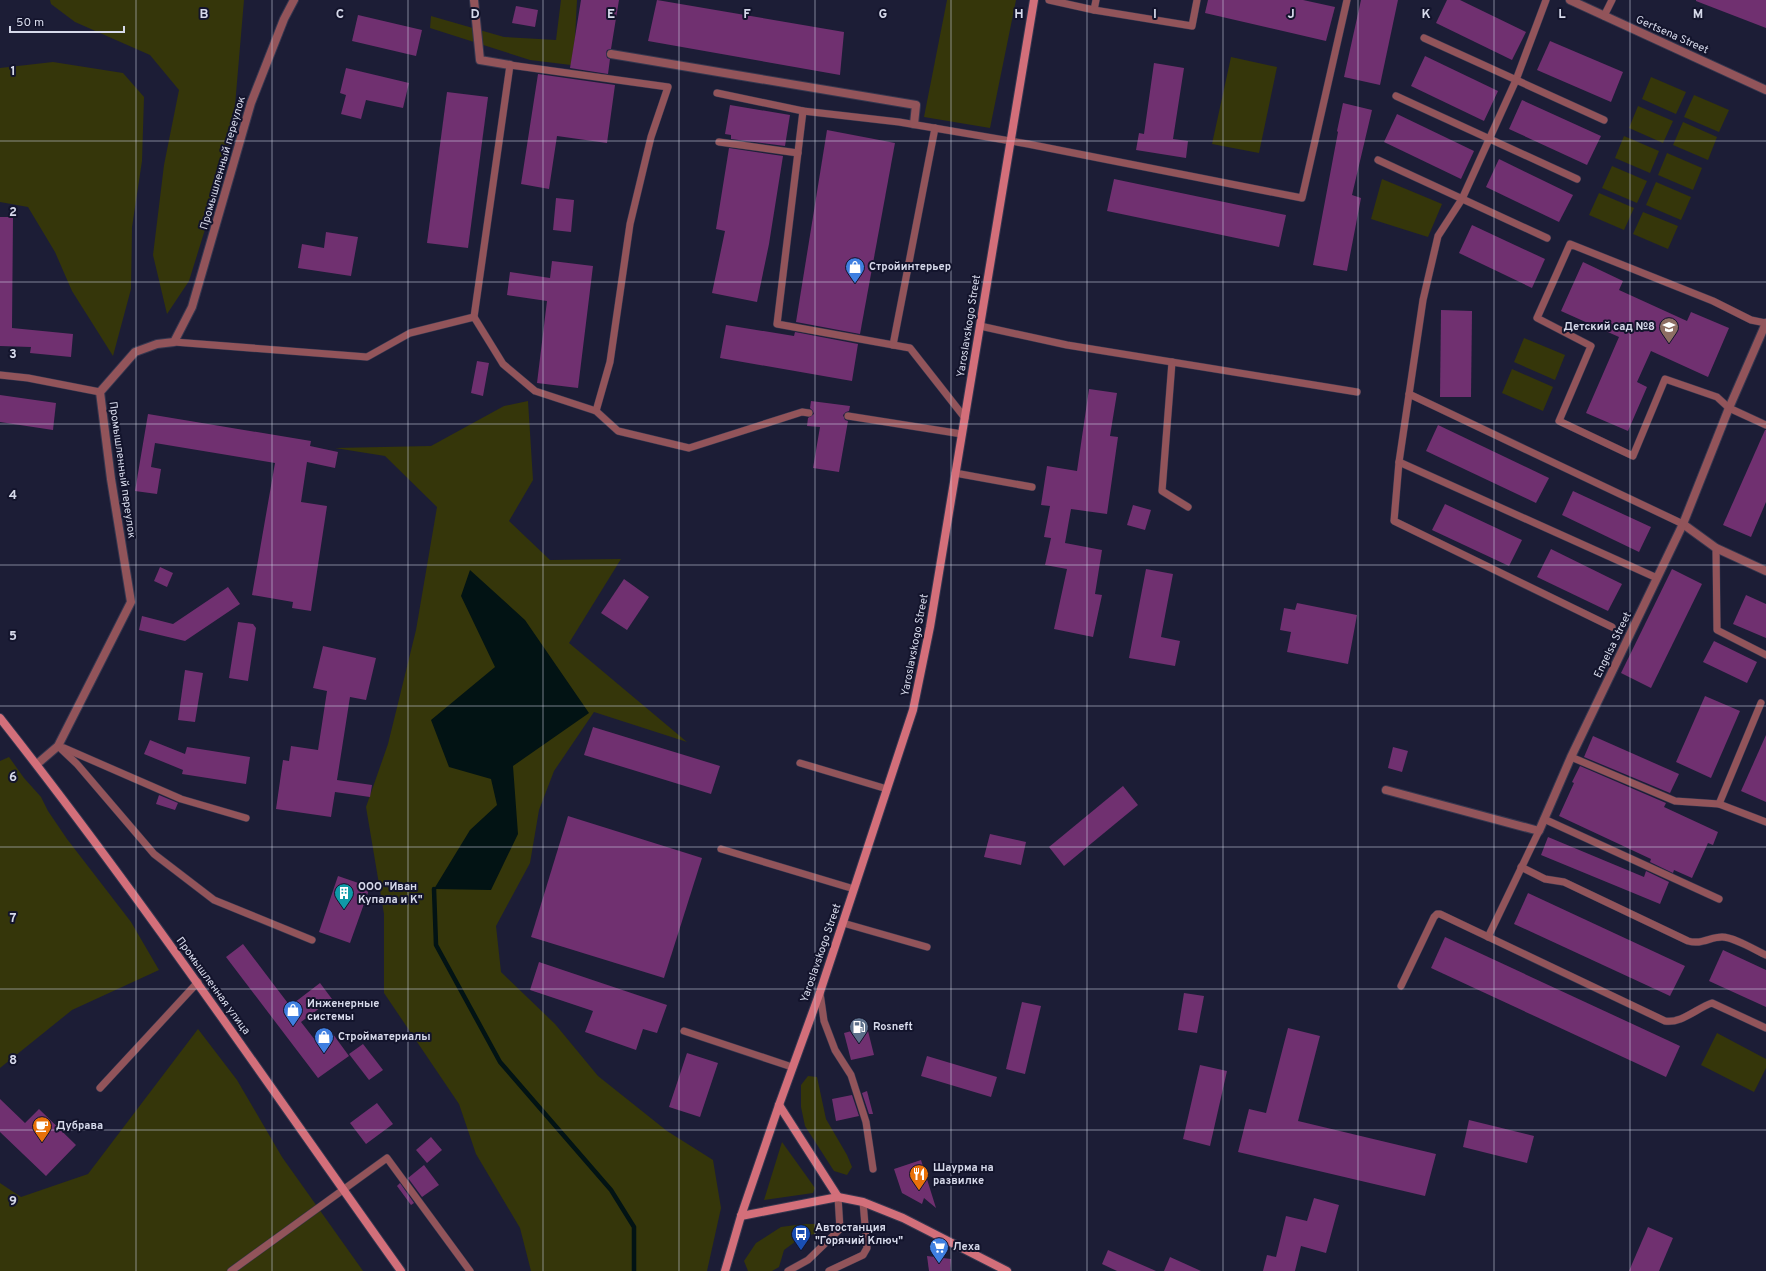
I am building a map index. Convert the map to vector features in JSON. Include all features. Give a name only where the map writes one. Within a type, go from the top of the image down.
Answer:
[{"type":"street","name":"Промышленный переулок","points":[[36,764],[58,746],[131,602],[111,479],[100,392],[135,352],[158,344],[174,342],[192,307],[251,103],[284,19],[294,0]]},
{"type":"street","points":[[474,0],[480,60],[510,65]]},
{"type":"street","name":"Yaroslavskogo Street","points":[[725,1271],[741,1216],[778,1105],[820,992],[913,710],[930,627],[1034,0]]},
{"type":"street","name":"Gertsena Street","points":[[1570,0],[1764,87]]},
{"type":"street","points":[[611,54],[916,105],[914,124]]},
{"type":"street","name":"Engelsa Street","points":[[1538,831],[1683,524],[1729,408],[1766,323]]},
{"type":"street","points":[[1683,524],[1716,548],[1766,571]]},
{"type":"street","name":"Промышленная улица","points":[[0,718],[198,982],[401,1271]]},
{"type":"street","points":[[1386,790],[1538,831]]},
{"type":"street","points":[[778,1105],[838,1197]]},
{"type":"street","points":[[741,1216],[838,1197],[863,1202],[903,1218],[1007,1271]]},
{"type":"lane","points":[[1049,0],[1094,10],[1192,26],[1197,0]]},
{"type":"lane","points":[[1094,10],[1096,0]]},
{"type":"lane","points":[[717,93],[803,111],[914,124],[1010,141],[1302,198],[1347,0]]},
{"type":"lane","points":[[1546,0],[1516,80],[1462,199],[1438,236],[1423,300],[1399,462],[1394,521],[1612,627]]},
{"type":"lane","points":[[1604,16],[1612,0]]},
{"type":"lane","points":[[1424,38],[1604,120]]},
{"type":"lane","points":[[596,411],[610,362],[630,224],[651,137],[668,87],[510,65],[474,317],[503,364],[535,391],[596,411],[618,431],[689,448],[802,412],[809,413]]},
{"type":"lane","points":[[1396,96],[1577,179]]},
{"type":"lane","points":[[803,111],[777,324],[910,348],[965,418]]},
{"type":"lane","points":[[893,345],[935,128]]},
{"type":"lane","points":[[719,142],[798,153]]},
{"type":"lane","points":[[1378,160],[1547,238]]},
{"type":"lane","points":[[1766,323],[1751,320],[1713,301],[1570,244],[1537,318],[1591,346],[1559,421],[1632,456],[1666,379],[1717,397],[1729,408],[1766,425]]},
{"type":"lane","points":[[174,342],[367,357],[410,333],[474,317]]},
{"type":"lane","points":[[980,326],[1067,345],[1358,392]]},
{"type":"lane","points":[[1172,362],[1162,491],[1188,507]]},
{"type":"lane","points":[[0,375],[28,378],[100,392]]},
{"type":"lane","points":[[1409,394],[1683,524]]},
{"type":"lane","points":[[848,416],[962,434]]},
{"type":"lane","points":[[1399,462],[1657,578]]},
{"type":"lane","points":[[956,473],[1032,487]]},
{"type":"lane","points":[[1716,548],[1717,630],[1766,655]]},
{"type":"lane","points":[[1719,804],[1761,703]]},
{"type":"lane","points":[[58,746],[182,799],[246,818]]},
{"type":"lane","points":[[58,746],[77,764],[154,854],[214,900],[312,940]]},
{"type":"lane","points":[[1572,757],[1675,801],[1719,804],[1766,822]]},
{"type":"lane","points":[[800,762],[887,788]]},
{"type":"lane","points":[[1544,819],[1719,899]]},
{"type":"lane","points":[[1488,937],[1538,831]]},
{"type":"lane","points":[[721,849],[854,889]]},
{"type":"lane","points":[[1521,867],[1545,879],[1564,882],[1688,941],[1694,943],[1724,937],[1766,956]]},
{"type":"lane","points":[[1401,986],[1434,917],[1437,914],[1665,1021],[1671,1022],[1678,1020],[1712,1004],[1766,1028]]},
{"type":"lane","points":[[843,923],[927,947]]},
{"type":"lane","points":[[100,1088],[198,982]]},
{"type":"lane","points":[[820,992],[824,1021],[835,1050],[851,1076],[866,1122],[873,1169]]},
{"type":"lane","points":[[684,1030],[792,1067]]},
{"type":"lane","points":[[231,1271],[387,1158],[470,1271]]},
{"type":"lane","points":[[788,1271],[808,1260],[840,1228],[838,1197]]},
{"type":"lane","points":[[829,1271],[863,1255],[867,1248],[863,1202]]},
{"type":"shaded area","points":[[50,0],[244,0],[233,129],[216,194],[189,281],[167,314],[153,255],[164,165],[179,90],[150,55],[75,22],[51,4]]},
{"type":"shaded area","points":[[561,0],[577,0],[575,38],[571,65],[530,60],[430,28],[431,16],[504,37],[556,40]]},
{"type":"shaded area","points":[[947,0],[1016,0],[990,128],[924,117]]},
{"type":"shaded area","points":[[1231,57],[1277,67],[1259,153],[1212,144]]},
{"type":"shaded area","points":[[53,62],[123,73],[144,97],[142,161],[132,227],[131,289],[113,356],[72,291],[55,252],[28,207],[0,202],[0,68]]},
{"type":"shaded area","points":[[1651,77],[1686,92],[1676,114],[1642,99]]},
{"type":"shaded area","points":[[1694,95],[1729,110],[1719,132],[1684,117]]},
{"type":"shaded area","points":[[1638,106],[1673,121],[1663,143],[1629,128]]},
{"type":"shaded area","points":[[1683,122],[1717,137],[1708,160],[1673,145]]},
{"type":"shaded area","points":[[1624,136],[1659,151],[1650,173],[1615,158]]},
{"type":"shaded area","points":[[1667,153],[1702,168],[1693,190],[1658,175]]},
{"type":"shaded area","points":[[1612,166],[1647,181],[1637,203],[1602,188]]},
{"type":"shaded area","points":[[1382,179],[1442,204],[1428,237],[1371,219]]},
{"type":"shaded area","points":[[1656,182],[1691,197],[1681,220],[1646,205]]},
{"type":"shaded area","points":[[1599,193],[1634,208],[1624,230],[1589,215]]},
{"type":"shaded area","points":[[1643,212],[1678,226],[1668,249],[1633,234]]},
{"type":"shaded area","points":[[1524,338],[1565,355],[1555,380],[1514,362]]},
{"type":"shaded area","points":[[1512,369],[1553,387],[1543,411],[1502,393]]},
{"type":"shaded area","points":[[528,401],[533,480],[509,521],[550,560],[621,559],[569,643],[687,742],[594,712],[554,771],[539,810],[530,863],[496,926],[501,972],[555,1024],[598,1076],[667,1131],[713,1160],[721,1208],[707,1271],[531,1271],[520,1228],[476,1154],[459,1104],[384,993],[384,914],[366,807],[388,744],[416,630],[437,507],[385,456],[335,448],[431,446],[504,406]]},
{"type":"shaded area","points":[[470,570],[525,620],[589,713],[513,766],[518,834],[491,890],[434,889],[470,830],[497,805],[491,779],[449,767],[431,720],[495,667],[461,596]]},
{"type":"shaded area","points":[[9,757],[24,778],[41,797],[48,811],[67,839],[131,922],[159,970],[72,1010],[0,1068],[0,761]]},
{"type":"shaded area","points":[[198,1029],[237,1080],[282,1157],[363,1271],[0,1271],[0,1183],[21,1197],[88,1174]]},
{"type":"shaded area","points":[[1717,1033],[1766,1059],[1766,1068],[1754,1092],[1701,1065]]},
{"type":"shaded area","points":[[808,1076],[817,1077],[826,1119],[847,1155],[852,1167],[847,1175],[834,1171],[805,1126],[801,1107],[801,1085]]},
{"type":"shaded area","points":[[782,1142],[815,1188],[813,1193],[764,1200]]},
{"type":"shaded area","points":[[815,1224],[815,1234],[803,1236],[784,1250],[779,1267],[772,1271],[748,1271],[744,1261],[756,1243],[781,1227]]},
{"type":"building","points":[[581,0],[619,0],[611,49],[607,50],[606,53],[607,58],[610,59],[608,74],[570,68]]},
{"type":"building","points":[[657,0],[844,32],[840,75],[648,41]]},
{"type":"building","points":[[1208,0],[1303,0],[1335,7],[1326,41],[1205,13]]},
{"type":"building","points":[[1361,0],[1398,0],[1380,85],[1344,77]]},
{"type":"building","points":[[1447,0],[1460,0],[1526,32],[1512,60],[1436,23]]},
{"type":"building","points":[[1766,0],[1766,28],[1696,1]]},
{"type":"building","points":[[516,6],[538,10],[535,27],[512,23]]},
{"type":"building","points":[[358,15],[422,30],[416,56],[352,41]]},
{"type":"building","points":[[1550,41],[1623,72],[1611,102],[1537,70]]},
{"type":"building","points":[[1425,56],[1498,91],[1484,121],[1411,86]]},
{"type":"building","points":[[1154,63],[1184,68],[1173,139],[1188,141],[1186,158],[1136,150],[1139,133],[1144,134]]},
{"type":"building","points":[[346,68],[409,83],[403,108],[366,100],[361,119],[341,114],[346,95],[340,93]]},
{"type":"building","points":[[538,74],[615,85],[607,143],[557,136],[549,189],[521,184]]},
{"type":"building","points":[[447,92],[488,97],[468,248],[427,243]]},
{"type":"building","points":[[1522,100],[1601,136],[1587,165],[1509,129]]},
{"type":"building","points":[[1343,103],[1372,110],[1352,195],[1361,198],[1347,271],[1313,265]]},
{"type":"building","points":[[730,105],[790,115],[785,146],[731,139],[731,135],[725,134]]},
{"type":"building","points":[[1397,114],[1474,151],[1461,179],[1384,142]]},
{"type":"building","points":[[827,130],[895,143],[860,334],[796,322]]},
{"type":"building","points":[[729,148],[783,156],[769,244],[757,302],[712,293],[725,231],[716,229]]},
{"type":"building","points":[[1499,159],[1573,195],[1559,222],[1486,187]]},
{"type":"building","points":[[1114,179],[1286,215],[1279,247],[1107,211]]},
{"type":"building","points":[[556,198],[574,200],[571,232],[553,230]]},
{"type":"building","points":[[0,217],[13,217],[12,328],[73,334],[71,357],[30,353],[31,347],[0,346]]},
{"type":"building","points":[[1472,225],[1545,259],[1532,288],[1459,253]]},
{"type":"building","points":[[326,232],[358,237],[351,276],[298,268],[302,244],[324,248]]},
{"type":"building","points":[[552,261],[593,266],[578,388],[537,383],[547,301],[507,295],[510,272],[550,278]]},
{"type":"building","name":"Детский сад №8","points":[[1583,262],[1623,281],[1619,290],[1687,321],[1691,312],[1729,328],[1708,377],[1651,351],[1637,382],[1647,387],[1628,431],[1586,413],[1619,337],[1561,311]]},
{"type":"building","points":[[1441,310],[1472,311],[1471,397],[1440,397]]},
{"type":"building","points":[[726,325],[794,336],[795,332],[858,344],[852,381],[720,358]]},
{"type":"building","points":[[477,361],[489,363],[483,396],[471,393]]},
{"type":"building","points":[[1089,389],[1117,393],[1110,436],[1118,437],[1107,514],[1071,509],[1065,543],[1102,550],[1095,594],[1102,595],[1093,637],[1054,629],[1067,569],[1045,565],[1051,538],[1044,537],[1050,506],[1041,505],[1047,466],[1077,471]]},
{"type":"building","points":[[0,395],[56,403],[53,430],[0,422]]},
{"type":"building","points":[[811,401],[850,406],[849,411],[843,415],[845,420],[848,421],[839,472],[813,468],[820,427],[807,426],[808,418],[814,414],[810,408]]},
{"type":"building","points":[[148,414],[311,441],[310,446],[338,452],[335,468],[307,462],[301,502],[327,506],[311,611],[292,608],[293,602],[252,595],[275,463],[155,443],[151,467],[161,469],[157,494],[135,491]]},
{"type":"building","points":[[1438,425],[1549,478],[1536,503],[1426,451]]},
{"type":"building","points":[[1765,430],[1766,502],[1751,537],[1723,525]]},
{"type":"building","points":[[1573,491],[1651,527],[1639,552],[1562,515]]},
{"type":"building","points":[[1445,504],[1522,540],[1509,566],[1432,530]]},
{"type":"building","points":[[1133,505],[1151,510],[1145,530],[1127,525]]},
{"type":"building","points":[[1551,549],[1622,584],[1608,611],[1537,577]]},
{"type":"building","points":[[160,567],[173,573],[167,587],[154,581]]},
{"type":"building","points":[[1146,569],[1173,574],[1161,637],[1180,641],[1175,666],[1129,658]]},
{"type":"building","points":[[1672,569],[1702,584],[1651,688],[1621,673]]},
{"type":"building","points":[[624,579],[649,597],[627,630],[601,613]]},
{"type":"building","points":[[228,587],[240,604],[185,641],[139,630],[142,616],[173,624]]},
{"type":"building","points":[[1746,595],[1766,604],[1766,638],[1733,624]]},
{"type":"building","points":[[1297,603],[1357,615],[1348,664],[1287,652],[1291,632],[1280,630],[1284,608],[1295,610]]},
{"type":"building","points":[[238,622],[253,624],[256,628],[248,681],[229,678]]},
{"type":"building","points":[[1714,641],[1757,662],[1747,683],[1703,662]]},
{"type":"building","points":[[323,646],[376,658],[366,700],[350,697],[337,780],[372,785],[370,797],[335,792],[331,817],[276,809],[283,760],[289,761],[291,746],[318,750],[327,691],[313,688]]},
{"type":"building","points":[[185,670],[203,673],[195,722],[178,720]]},
{"type":"building","points":[[1705,696],[1740,711],[1711,778],[1676,762]]},
{"type":"building","points":[[593,727],[720,766],[711,794],[584,755]]},
{"type":"building","points":[[1766,735],[1766,802],[1741,791]]},
{"type":"building","points":[[1593,736],[1679,774],[1670,793],[1584,757]]},
{"type":"building","points":[[150,740],[185,754],[187,747],[250,757],[246,784],[182,774],[183,770],[144,754]]},
{"type":"building","points":[[1393,747],[1408,751],[1402,772],[1388,768]]},
{"type":"building","points":[[1580,766],[1666,803],[1664,807],[1718,832],[1713,845],[1708,843],[1692,878],[1674,870],[1673,873],[1650,862],[1651,859],[1559,816]]},
{"type":"building","points":[[1123,786],[1138,805],[1064,866],[1049,847]]},
{"type":"building","points":[[159,795],[178,803],[175,810],[156,804]]},
{"type":"building","points":[[568,816],[702,858],[664,978],[531,937]]},
{"type":"building","points":[[990,834],[1026,842],[1021,865],[984,857]]},
{"type":"building","points":[[1548,837],[1644,877],[1646,871],[1669,882],[1660,904],[1541,855]]},
{"type":"building","name":"ООО \"Иван Купала и К\"","points":[[338,876],[370,887],[350,943],[319,932]]},
{"type":"building","points":[[1528,893],[1685,966],[1670,996],[1514,924]]},
{"type":"building","points":[[1445,937],[1680,1046],[1666,1077],[1431,968]]},
{"type":"building","points":[[243,944],[290,1006],[320,983],[332,999],[301,1022],[315,1040],[330,1030],[349,1056],[318,1078],[226,957]]},
{"type":"building","points":[[1723,950],[1766,970],[1766,1007],[1709,981]]},
{"type":"building","points":[[539,962],[667,1005],[657,1033],[643,1029],[636,1050],[585,1032],[593,1011],[530,990]]},
{"type":"building","points":[[1184,993],[1204,996],[1197,1033],[1178,1030]]},
{"type":"building","points":[[1022,1002],[1041,1006],[1025,1074],[1006,1069]]},
{"type":"building","name":"Rosneft","points":[[867,1027],[874,1055],[851,1060],[844,1033]]},
{"type":"building","points":[[1288,1028],[1320,1036],[1298,1121],[1436,1154],[1425,1196],[1238,1152],[1249,1109],[1266,1113]]},
{"type":"building","points":[[363,1044],[383,1070],[369,1080],[349,1054]]},
{"type":"building","points":[[687,1053],[718,1063],[700,1117],[669,1107]]},
{"type":"building","points":[[927,1056],[997,1077],[991,1097],[921,1076]]},
{"type":"building","points":[[1200,1065],[1227,1071],[1210,1146],[1183,1139]]},
{"type":"building","points":[[867,1091],[873,1114],[869,1114],[862,1093]]},
{"type":"building","points":[[852,1095],[859,1116],[836,1121],[832,1099]]},
{"type":"building","name":"Дубрава","points":[[0,1099],[25,1123],[39,1109],[76,1145],[46,1176],[0,1132]]},
{"type":"building","points":[[377,1103],[393,1124],[366,1144],[350,1123]]},
{"type":"building","points":[[1469,1120],[1534,1136],[1527,1163],[1463,1147]]},
{"type":"building","points":[[431,1137],[442,1150],[427,1163],[416,1150]]},
{"type":"building","points":[[921,1160],[936,1208],[924,1198],[922,1204],[902,1193],[894,1169]]},
{"type":"building","points":[[424,1165],[439,1185],[422,1197],[408,1178]]},
{"type":"building","points":[[400,1183],[414,1203],[411,1205],[397,1186]]},
{"type":"building","points":[[1314,1198],[1339,1205],[1326,1253],[1301,1246],[1295,1271],[1263,1271],[1267,1255],[1276,1257],[1286,1216],[1307,1221]]},
{"type":"building","points":[[1648,1227],[1673,1238],[1659,1271],[1629,1271]]},
{"type":"building","points":[[1108,1250],[1156,1271],[1117,1271],[1102,1264]]},
{"type":"building","name":"Леха","points":[[927,1256],[951,1259],[950,1271],[929,1271]]},
{"type":"building","points":[[1170,1257],[1201,1271],[1164,1271]]},
{"type":"waterway","points":[[434,889],[436,945],[500,1062],[611,1190],[634,1227],[634,1271]]},
{"type":"place","name":"Стройинтерьер","points":[[855,284]]},
{"type":"place","name":"Детский сад №8","points":[[1669,344]]},
{"type":"place","name":"ООО \"Иван Купала и К\"","points":[[344,910]]},
{"type":"place","name":"Инженерные системы","points":[[293,1027]]},
{"type":"place","name":"Rosneft","points":[[859,1044]]},
{"type":"place","name":"Стройматериалы","points":[[324,1054]]},
{"type":"place","name":"Дубрава","points":[[42,1143]]},
{"type":"place","name":"Шаурма на развилке","points":[[919,1191]]},
{"type":"place","name":"Автостанция \"Горячий Ключ\"","points":[[801,1251]]},
{"type":"place","name":"Леха","points":[[939,1264]]}]
